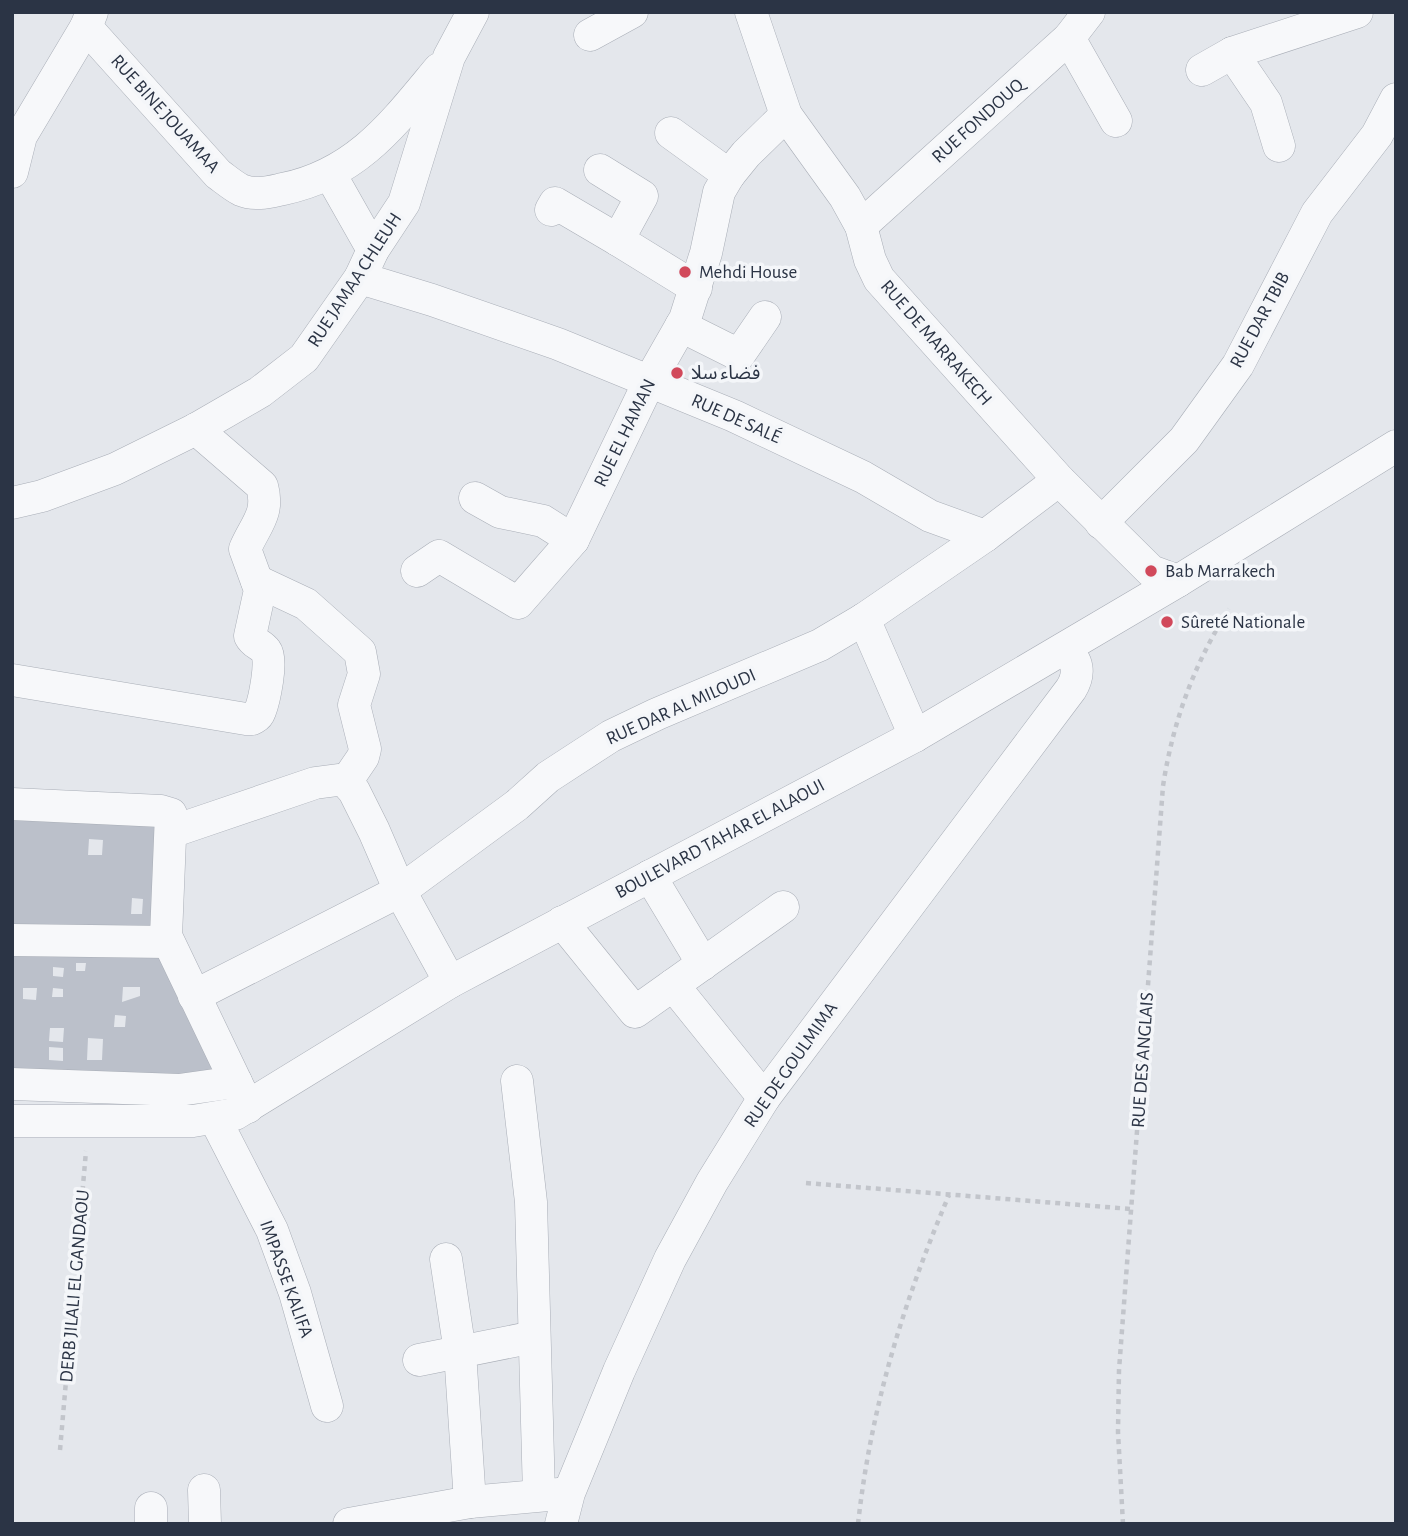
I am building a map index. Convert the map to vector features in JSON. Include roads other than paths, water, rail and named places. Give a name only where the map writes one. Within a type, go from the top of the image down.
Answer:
[{"type":"street","name":"RUE JAMAA CHLEUH","points":[[12,503],[42,496],[115,469],[196,429],[260,392],[304,358],[360,278],[373,250],[404,203],[449,57],[473,12]]},
{"type":"street","points":[[590,36],[632,12]]},
{"type":"street","name":"RUE DE MARRAKECH","points":[[751,12],[786,115],[845,197],[861,226],[870,260],[879,279],[1059,481],[1151,571],[1178,582]]},
{"type":"street","name":"RUE FONDOUQ","points":[[861,226],[1069,38],[1089,12]]},
{"type":"street","points":[[1202,70],[1232,52],[1357,12]]},
{"type":"street","name":"RUE BINE JOUAMAA","points":[[89,20],[218,174],[241,190],[258,194],[293,187],[330,174],[356,159],[389,129],[449,57]]},
{"type":"street","points":[[12,172],[21,136],[89,20]]},
{"type":"street","points":[[1069,38],[1116,121]]},
{"type":"street","points":[[1232,52],[1266,103],[1279,146]]},
{"type":"street","name":"RUE DAR TBIB","points":[[1101,523],[1184,440],[1238,365],[1317,213],[1377,135],[1396,99]]},
{"type":"street","name":"RUE EL HAMAN","points":[[417,571],[439,556],[518,603],[573,540],[649,382],[681,326],[696,288],[719,192],[746,154],[786,115]]},
{"type":"street","points":[[671,133],[729,175]]},
{"type":"street","points":[[600,170],[642,196],[618,240]]},
{"type":"street","points":[[330,174],[373,250]]},
{"type":"street","points":[[551,210],[555,203],[696,288]]},
{"type":"street","name":"RUE DE SALÉ","points":[[360,278],[558,344],[733,416],[863,477],[930,516],[985,536]]},
{"type":"street","points":[[681,326],[739,355],[765,317]]},
{"type":"street","points":[[12,680],[252,719],[260,712],[269,669],[266,651],[250,636],[260,595],[244,549],[263,515],[266,503],[262,486],[196,429]]},
{"type":"street","name":"BOULEVARD TAHAR EL ALAOUI","points":[[12,1121],[192,1121],[235,1114],[242,1094],[324,1058],[450,982],[915,736],[1178,582],[1396,446]]},
{"type":"street","name":"RUE DAR AL MILOUDI","points":[[194,996],[400,891],[517,805],[548,777],[611,736],[820,645],[864,620],[1059,481]]},
{"type":"street","points":[[475,498],[500,512],[543,521],[573,540]]},
{"type":"street","points":[[257,581],[306,604],[359,652],[364,674],[354,705],[365,749],[363,757],[346,782]]},
{"type":"street","points":[[864,620],[915,736]]},
{"type":"street","name":"RUE DE GOULMIMA","points":[[561,1524],[554,1494],[619,1371],[670,1258],[712,1182],[764,1098],[1071,690],[1077,676],[1077,668],[1070,654],[1063,650]]},
{"type":"street","points":[[171,832],[315,783],[334,779],[346,782],[354,791],[400,891],[450,982]]},
{"type":"street","points":[[12,804],[171,814],[166,920],[168,942],[242,1094],[12,1084]]},
{"type":"street","points":[[650,876],[703,964]]},
{"type":"street","points":[[562,922],[635,1012],[783,906]]},
{"type":"street","points":[[12,940],[168,942]]},
{"type":"street","points":[[673,985],[764,1098]]},
{"type":"street","points":[[349,1524],[470,1502],[554,1494],[534,1337],[531,1202],[517,1082]]},
{"type":"street","name":"IMPASSE KALIFA","points":[[215,1119],[272,1230],[295,1293],[327,1406]]},
{"type":"street","points":[[446,1259],[460,1352],[470,1502]]},
{"type":"street","points":[[419,1360],[534,1337]]},
{"type":"street","points":[[204,1490],[205,1524]]},
{"type":"place","name":"Mehdi House","points":[[685,272]]},
{"type":"place","name":"فضاء سلا","points":[[677,373]]},
{"type":"place","name":"Bab Marrakech","points":[[1151,571]]},
{"type":"place","name":"Sûreté Nationale","points":[[1167,622]]}]
